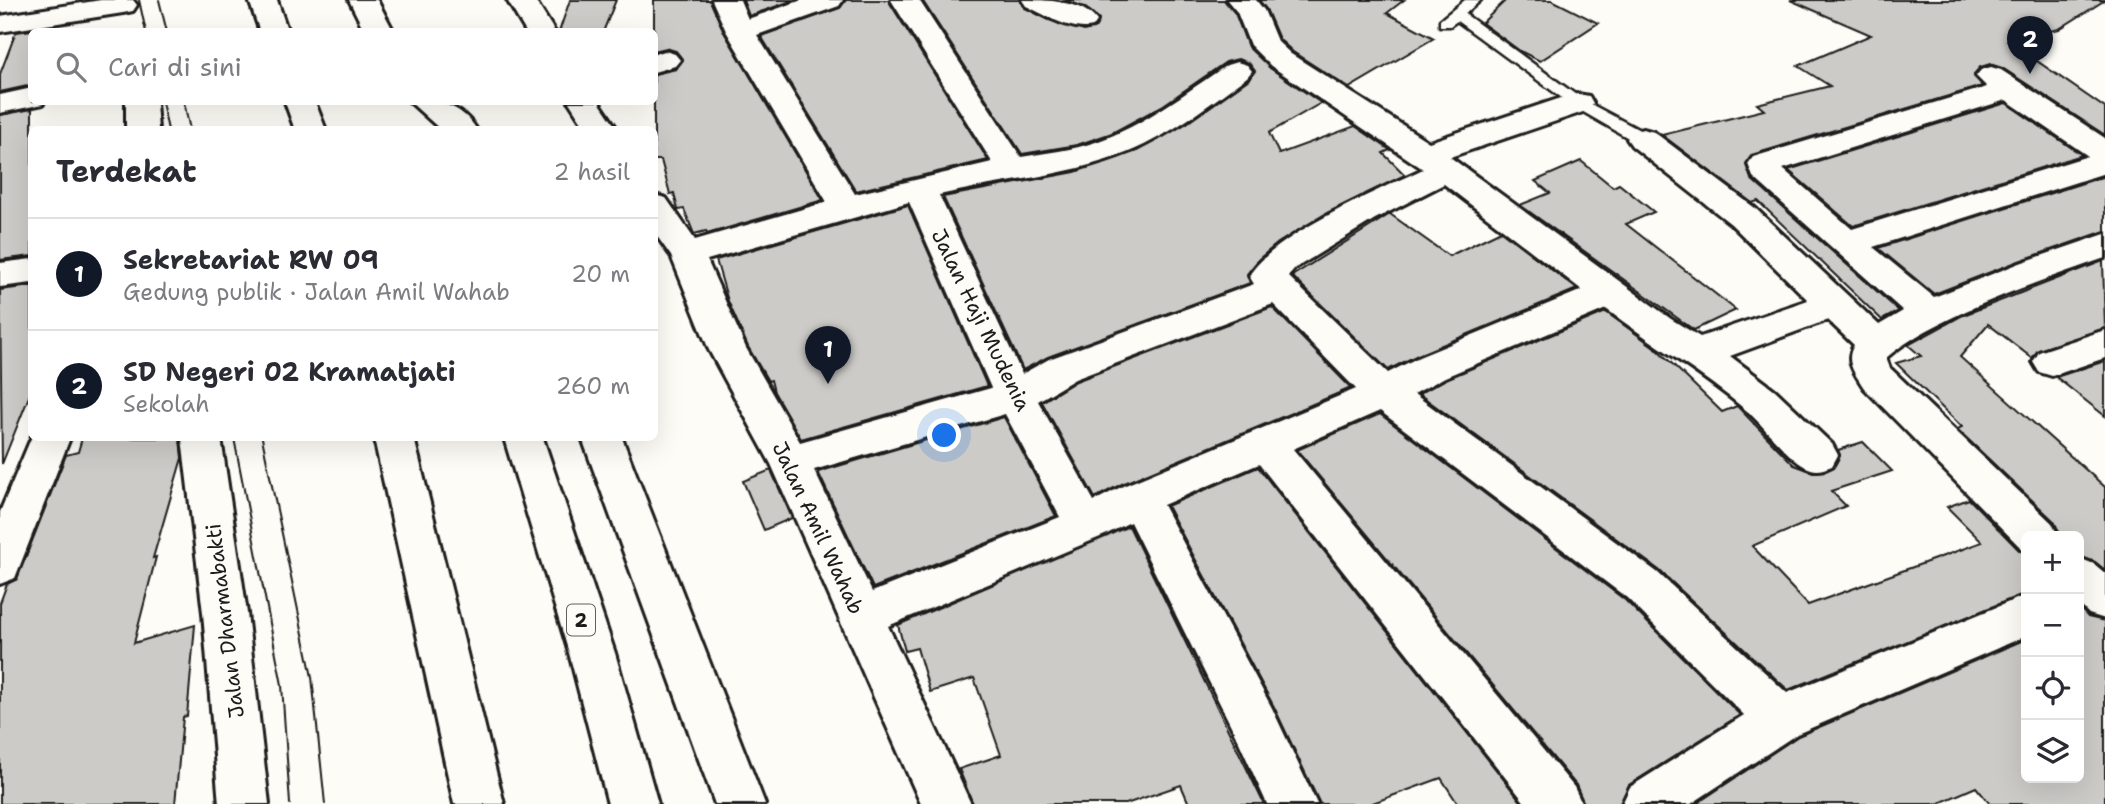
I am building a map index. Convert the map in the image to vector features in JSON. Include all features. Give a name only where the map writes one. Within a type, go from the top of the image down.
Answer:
[{"type":"main road","points":[[262,0],[272,28]]},
{"type":"main road","points":[[363,0],[378,28]]},
{"type":"main road","points":[[522,0],[539,28]]},
{"type":"main road","points":[[726,0],[740,31],[846,206]]},
{"type":"main road","points":[[740,31],[829,0]]},
{"type":"main road","points":[[905,0],[1011,167]]},
{"type":"main road","points":[[1036,0],[1083,21]]},
{"type":"main road","points":[[1241,0],[1250,10],[1264,45],[1281,60],[1436,162],[1658,329],[1698,353],[1762,401],[1818,455]]},
{"type":"main road","points":[[0,24],[124,12]]},
{"type":"main road","points":[[687,254],[846,206],[919,188],[1011,167],[1091,155],[1125,142],[1172,115],[1237,71]]},
{"type":"main road","points":[[1930,314],[1770,178],[1764,170],[1764,164],[2000,82],[2105,153]]},
{"type":"main road","points":[[0,104],[28,98]]},
{"type":"main road","points":[[1578,103],[1436,162],[1363,211],[1282,260],[1266,276],[1384,393],[1643,585],[1780,718]]},
{"type":"main road","points":[[141,105],[142,126]]},
{"type":"main road","points":[[301,105],[309,126]]},
{"type":"main road","points":[[416,105],[423,126]]},
{"type":"main road","points":[[430,105],[460,126]]},
{"type":"main road","points":[[586,105],[600,126]]},
{"type":"main road","points":[[1643,139],[1743,216],[1877,345]]},
{"type":"main road","points":[[1846,243],[2105,162]]},
{"type":"main road","name":"Jalan Haji Mudenia","points":[[919,188],[1001,372],[1085,525]]},
{"type":"main road","name":"Jalan Amil Wahab","points":[[658,212],[687,254],[728,349],[790,461],[946,804]]},
{"type":"main road","points":[[2032,531],[1877,378],[1868,363],[1867,354],[1877,345],[1930,314],[2038,267],[2105,246]]},
{"type":"main road","points":[[0,275],[28,272]]},
{"type":"main road","points":[[790,461],[1015,396],[1062,369],[1277,289]]},
{"type":"main road","points":[[860,617],[1085,525],[1138,498],[1384,393],[1432,367],[1612,292]]},
{"type":"main road","points":[[1698,353],[1836,304]]},
{"type":"main road","points":[[2052,362],[2105,344]]},
{"type":"main road","points":[[0,565],[49,441]]},
{"type":"main road","name":"Jalan Dharmabakti","points":[[201,441],[225,613],[244,804]]},
{"type":"main road","points":[[395,441],[479,804]]},
{"type":"main road","name":"2","points":[[524,441],[592,653],[633,804]]},
{"type":"main road","points":[[603,441],[740,804]]},
{"type":"main road","points":[[1266,444],[1557,804]]},
{"type":"main road","points":[[1138,498],[1255,724],[1292,804]]},
{"type":"main road","points":[[1647,804],[1780,718],[2021,617]]},
{"type":"lane","points":[[1474,0],[1451,18],[1578,103],[1643,139]]},
{"type":"building","points":[[570,0],[616,0],[605,28],[560,28]]},
{"type":"building","points":[[654,0],[710,0],[724,32],[823,200],[707,234],[706,231],[694,234],[684,209],[678,210],[674,193],[670,194],[661,160],[658,160],[658,126],[654,126],[654,105],[658,105],[658,73],[676,69],[683,60],[676,51],[666,48],[658,50],[658,28],[654,28]]},
{"type":"building","points":[[743,0],[794,0],[749,16]]},
{"type":"building","points":[[846,0],[888,0],[988,160],[856,191],[761,36],[840,8]]},
{"type":"building","points":[[922,0],[1019,0],[1025,8],[1049,20],[1084,31],[1095,28],[1099,19],[1084,7],[1063,0],[1224,0],[1235,13],[1248,47],[1270,68],[1321,103],[1269,133],[1279,154],[1355,126],[1390,150],[1383,153],[1405,175],[1327,213],[1278,243],[1260,258],[1247,274],[1250,283],[1048,357],[1023,370],[943,197],[1075,172],[1137,151],[1187,123],[1249,79],[1255,71],[1249,63],[1238,59],[1226,62],[1162,106],[1112,133],[1077,145],[1022,154]]},
{"type":"building","points":[[1259,0],[1404,0],[1387,13],[1434,38],[1349,88],[1293,52],[1279,39],[1266,9]]},
{"type":"building","points":[[1506,0],[1552,0],[1598,23],[1540,61],[1520,51],[1482,23]]},
{"type":"building","points":[[1790,0],[2105,0],[2059,29],[2008,41],[2105,108],[2105,135],[2002,68],[1990,64],[1980,67],[1974,74],[1982,86],[1751,155],[1746,165],[1751,179],[1899,311],[1882,320],[1758,201],[1752,203],[1662,135],[1764,110],[1757,104],[1830,86],[1798,66],[1871,35]]},
{"type":"building","points":[[28,30],[28,86],[0,92],[0,74],[16,32]]},
{"type":"building","points":[[2006,103],[2082,155],[1853,226],[1788,170]]},
{"type":"building","points":[[32,109],[32,126],[28,126],[28,256],[0,260],[0,115]]},
{"type":"building","points":[[1581,161],[1613,187],[1619,184],[1654,212],[1626,224],[1736,310],[1694,330],[1520,205],[1550,193],[1535,181]]},
{"type":"building","points":[[2105,176],[2105,231],[1934,294],[1878,248]]},
{"type":"building","points":[[908,205],[987,386],[801,439],[774,392],[771,380],[768,381],[748,347],[728,301],[716,260]]},
{"type":"building","points":[[1390,214],[1449,256],[1501,231],[1577,289],[1388,370],[1292,276]]},
{"type":"building","points":[[2103,261],[2105,328],[2038,350],[2032,358],[1988,324],[1960,357],[2105,487],[2105,570],[2084,558],[2084,531],[2059,531],[2054,521],[1957,429],[1962,427],[1896,363],[1921,356],[1908,345],[1961,316]]},
{"type":"building","points":[[28,286],[28,399],[2,464],[0,290]]},
{"type":"building","points":[[1272,307],[1351,388],[1122,484],[1095,498],[1042,402],[1076,381]]},
{"type":"building","points":[[1606,312],[1657,349],[1722,412],[1737,406],[1794,465],[1813,472],[1826,471],[1834,467],[1840,456],[1838,450],[1863,442],[1892,471],[1831,491],[1846,506],[1752,546],[1808,605],[1982,542],[1947,507],[1969,499],[2021,551],[2021,595],[1788,690],[1659,570],[1419,394],[1446,379]]},
{"type":"building","points":[[2105,361],[2105,416],[2056,377]]},
{"type":"building","points":[[1380,414],[1625,600],[1740,715],[1629,785],[1620,804],[1584,804],[1576,785],[1297,450]]},
{"type":"building","points":[[1004,417],[1056,516],[873,588],[818,472]]},
{"type":"building","points":[[81,441],[180,441],[182,458],[153,558],[156,557],[134,643],[195,625],[187,716],[183,717],[175,804],[0,804],[0,603],[7,584],[17,579],[66,455],[78,452]]},
{"type":"building","points":[[1258,467],[1523,804],[1458,804],[1441,778],[1370,804],[1320,804],[1274,707],[1167,506]]},
{"type":"building","points":[[771,470],[792,518],[764,530],[743,481]]},
{"type":"building","points":[[1129,526],[1264,804],[1189,804],[1181,785],[1126,804],[973,804],[959,769],[1001,755],[974,678],[930,692],[917,648],[905,651],[898,625]]},
{"type":"building","points":[[2084,613],[2088,617],[2105,621],[2105,804],[1990,804],[1976,787],[1937,804],[1696,804],[1798,736],[2021,641],[2021,783],[2084,783]]},
{"type":"tram line","points":[[139,0],[145,28]]},
{"type":"tram line","points":[[159,0],[166,28]]},
{"type":"tram line","points":[[163,105],[167,126]]},
{"type":"tram line","points":[[185,105],[189,126]]},
{"type":"tram line","points":[[235,441],[282,685],[290,804]]},
{"type":"tram line","points":[[263,441],[312,677],[325,804]]},
{"type":"place","name":"SD Negeri 02 Kramatjati","points":[[2030,74]]},
{"type":"place","name":"Sekretariat RW 09","points":[[828,384]]}]
